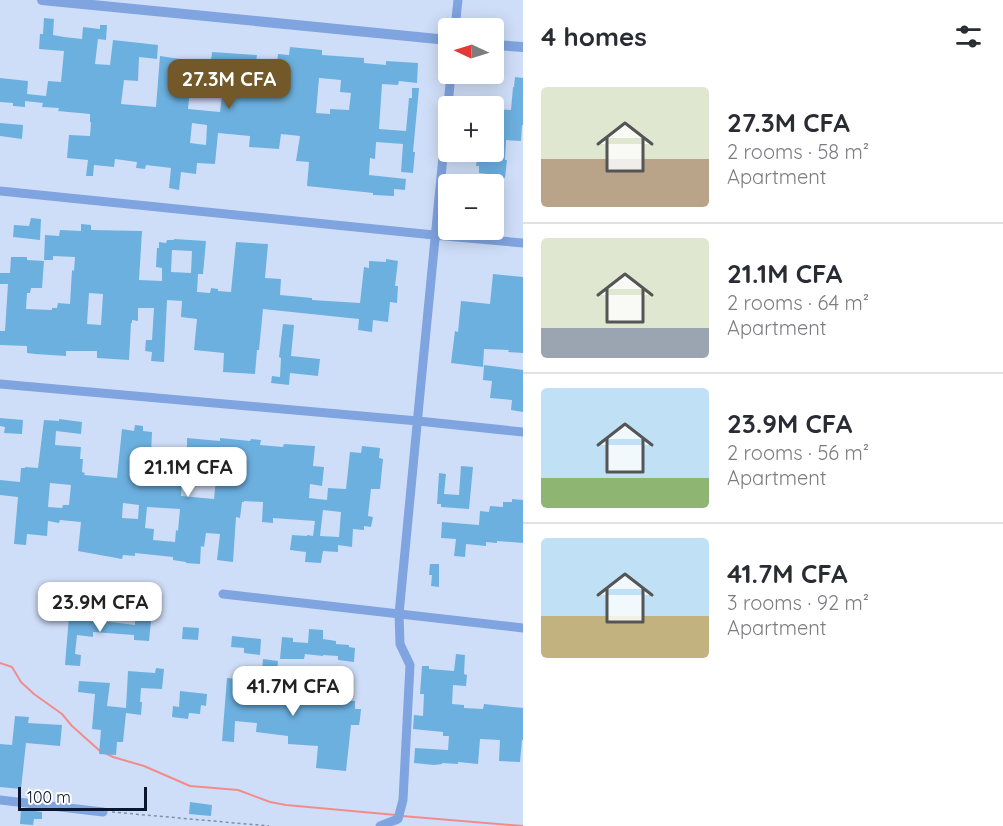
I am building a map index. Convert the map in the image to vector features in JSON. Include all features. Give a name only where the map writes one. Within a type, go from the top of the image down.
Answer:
[{"type":"street","points":[[42,0],[438,39]]},
{"type":"street","points":[[456,18],[458,0]]},
{"type":"street","points":[[504,46],[523,47]]},
{"type":"street","points":[[380,826],[398,819],[403,800],[410,665],[400,644],[399,614],[450,84]]},
{"type":"street","points":[[0,191],[523,243]]},
{"type":"street","points":[[0,384],[523,432]]},
{"type":"street","points":[[223,594],[523,628]]},
{"type":"street","points":[[0,800],[103,812]]},
{"type":"path","points":[[103,812],[269,826]]},
{"type":"building","points":[[44,18],[54,19],[53,35],[82,39],[83,27],[100,29],[100,25],[107,25],[106,40],[98,39],[95,64],[110,65],[113,40],[158,45],[157,59],[139,57],[138,81],[124,80],[121,104],[156,107],[160,56],[193,61],[188,109],[220,112],[225,72],[210,71],[212,52],[257,55],[256,63],[261,63],[259,93],[274,95],[278,54],[289,55],[290,47],[322,50],[322,55],[364,58],[364,63],[386,65],[386,61],[418,63],[417,83],[399,81],[398,85],[382,84],[379,129],[406,131],[412,88],[419,88],[413,173],[401,172],[403,144],[376,142],[375,159],[370,158],[369,175],[406,179],[405,190],[394,189],[394,196],[307,186],[309,162],[296,161],[300,136],[281,134],[279,149],[249,147],[250,136],[218,133],[215,164],[197,163],[196,174],[181,172],[179,190],[169,188],[171,168],[146,165],[145,169],[136,168],[137,162],[115,159],[114,167],[94,165],[93,176],[86,176],[88,160],[67,158],[69,135],[90,136],[90,114],[58,111],[59,108],[42,107],[43,103],[25,101],[25,107],[0,102],[0,78],[28,81],[27,94],[46,96],[48,81],[61,82],[64,51],[39,49],[40,34],[43,34]],"holes":[[[319,78],[341,80],[340,92],[351,93],[349,110],[330,109],[330,114],[316,113]],[[192,123],[207,125],[206,145],[190,143]]]},
{"type":"building","points":[[515,77],[523,78],[521,141],[506,140],[505,178],[504,174],[479,173],[477,162],[504,162],[504,110],[511,110]]},
{"type":"building","points":[[0,123],[23,125],[22,139],[0,136]]},
{"type":"building","points":[[31,218],[41,219],[40,240],[13,237],[14,225],[29,226]]},
{"type":"building","points":[[81,224],[91,225],[91,230],[142,231],[139,280],[162,281],[162,268],[156,267],[159,242],[166,243],[167,240],[174,239],[206,241],[203,274],[198,274],[197,292],[210,293],[211,288],[231,292],[236,242],[268,244],[265,278],[281,279],[280,295],[312,298],[312,300],[360,303],[364,267],[369,268],[369,261],[386,262],[386,259],[398,261],[395,286],[398,286],[397,303],[390,302],[388,322],[373,320],[372,332],[358,330],[359,319],[263,309],[255,374],[223,372],[224,353],[194,350],[197,319],[181,317],[182,301],[167,300],[164,362],[151,361],[152,352],[145,351],[146,340],[152,340],[154,308],[138,308],[138,321],[132,320],[129,360],[97,358],[97,351],[66,351],[66,356],[27,353],[27,346],[0,345],[0,331],[5,331],[8,284],[0,284],[0,273],[10,273],[11,257],[27,257],[27,260],[44,261],[42,288],[31,288],[30,293],[27,293],[26,309],[52,310],[52,308],[57,308],[58,303],[70,304],[75,257],[53,256],[53,260],[44,260],[45,235],[59,236],[60,230],[81,231]],"holes":[[[172,250],[192,251],[191,273],[171,272]],[[89,293],[103,294],[101,325],[87,324]]]},
{"type":"building","points":[[493,274],[523,277],[523,353],[484,349],[483,367],[451,363],[455,331],[458,332],[461,301],[490,304]]},
{"type":"building","points":[[283,324],[294,325],[291,356],[320,359],[318,376],[290,373],[289,385],[271,383],[272,376],[280,377],[281,358],[279,357]]},
{"type":"building","points":[[484,365],[523,370],[523,412],[511,410],[512,400],[490,398],[492,381],[483,380]]},
{"type":"building","points":[[0,418],[23,420],[22,434],[4,433],[5,427],[0,426]]},
{"type":"building","points":[[59,419],[82,422],[81,434],[56,431],[55,445],[81,447],[80,459],[83,459],[82,472],[85,473],[84,475],[117,478],[122,429],[134,431],[135,425],[143,426],[143,431],[152,432],[150,478],[182,481],[181,496],[214,499],[219,450],[187,447],[187,438],[220,441],[220,438],[250,441],[251,439],[261,440],[260,445],[283,447],[284,444],[315,446],[313,466],[324,467],[322,486],[310,484],[309,498],[327,500],[328,488],[346,489],[350,452],[361,453],[362,446],[380,448],[379,458],[383,459],[380,489],[371,489],[368,516],[373,517],[371,527],[364,526],[364,530],[353,529],[352,547],[338,545],[338,552],[323,551],[321,563],[305,562],[306,552],[290,550],[292,535],[313,536],[315,521],[273,518],[273,523],[262,522],[263,502],[242,502],[240,518],[236,517],[233,562],[217,560],[220,534],[206,533],[204,547],[201,546],[200,564],[173,560],[173,557],[135,553],[135,556],[123,555],[122,559],[78,551],[81,522],[60,520],[59,523],[48,521],[47,536],[27,534],[26,545],[14,544],[18,497],[0,495],[0,480],[20,482],[21,468],[38,468],[44,420],[59,421]],"holes":[[[50,483],[71,485],[69,505],[63,505],[62,508],[48,507]],[[123,503],[139,505],[138,519],[122,518]],[[147,507],[180,509],[175,542],[153,540],[154,529],[145,528]],[[323,510],[341,512],[339,537],[320,536]]]},
{"type":"building","points":[[461,466],[473,467],[469,509],[441,507],[441,504],[437,504],[439,473],[446,474],[444,494],[459,495]]},
{"type":"building","points":[[512,499],[523,500],[523,543],[497,541],[497,543],[486,542],[486,546],[466,544],[465,557],[454,556],[456,539],[441,538],[442,522],[479,525],[480,511],[489,512],[490,506],[503,507],[503,502],[512,502]]},
{"type":"building","points":[[430,564],[439,564],[439,587],[431,586]]},
{"type":"building","points":[[69,616],[88,618],[88,616],[102,618],[102,621],[135,625],[135,620],[151,621],[149,641],[134,640],[134,635],[93,632],[93,637],[77,635],[75,654],[81,655],[80,666],[65,665]]},
{"type":"building","points":[[183,627],[199,628],[198,640],[182,639]]},
{"type":"building","points":[[309,629],[323,630],[323,639],[355,648],[354,662],[338,660],[338,656],[305,654],[304,659],[280,659],[282,637],[293,638],[293,642],[308,643]]},
{"type":"building","points":[[232,636],[261,639],[260,655],[244,653],[244,648],[231,647]]},
{"type":"building","points":[[456,654],[465,655],[464,674],[467,675],[466,686],[453,685],[452,704],[464,705],[464,708],[483,709],[484,704],[523,708],[520,762],[499,761],[500,740],[480,739],[478,764],[414,763],[415,748],[448,750],[449,736],[443,736],[443,732],[413,729],[414,715],[423,716],[424,694],[420,694],[422,666],[429,666],[429,669],[454,671]]},
{"type":"building","points":[[263,659],[278,661],[272,699],[323,704],[324,688],[340,689],[339,700],[355,701],[355,709],[361,709],[359,725],[351,725],[346,771],[316,768],[318,746],[288,744],[288,736],[256,732],[257,723],[235,721],[234,742],[222,741],[227,678],[261,681]]},
{"type":"building","points":[[156,668],[164,669],[162,689],[141,688],[141,715],[126,713],[123,742],[117,742],[116,755],[99,754],[101,730],[92,729],[95,694],[78,692],[79,681],[110,683],[107,706],[126,708],[128,671],[155,673]]},
{"type":"building","points":[[180,691],[207,694],[206,706],[201,705],[200,714],[189,713],[188,719],[172,717],[173,706],[179,707]]},
{"type":"building","points":[[15,716],[29,717],[28,723],[62,725],[60,746],[26,743],[21,789],[0,787],[0,744],[12,745]]},
{"type":"building","points":[[190,802],[212,805],[211,816],[189,814]]},
{"type":"building","points":[[21,809],[42,812],[42,819],[34,819],[33,825],[20,824]]},
{"type":"waterway","points":[[0,663],[12,667],[21,682],[62,714],[100,751]]},
{"type":"waterway","points":[[105,753],[144,766],[190,786],[238,790],[270,802],[286,805],[396,815]]},
{"type":"waterway","points":[[402,816],[523,826]]}]
